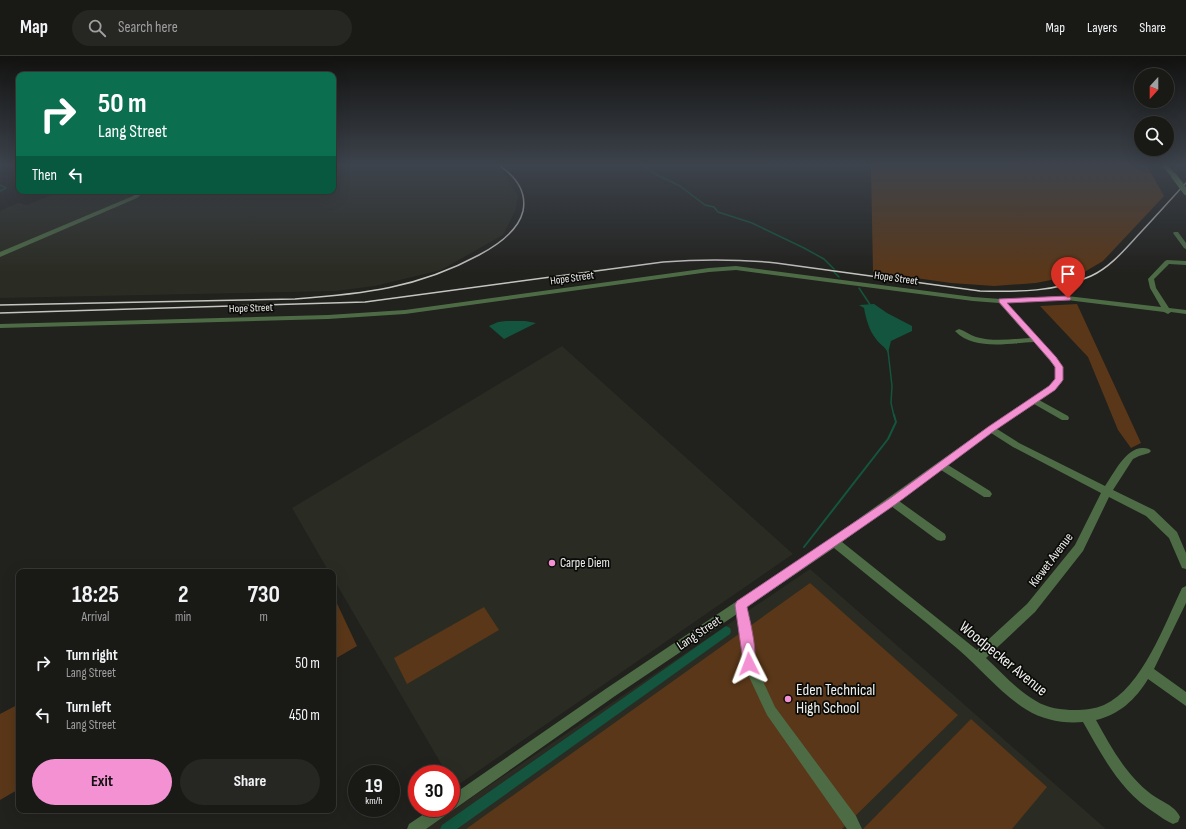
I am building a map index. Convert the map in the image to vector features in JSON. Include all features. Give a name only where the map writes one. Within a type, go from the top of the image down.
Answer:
[{"type":"street","points":[[1,255],[123,202]]},
{"type":"street","points":[[1176,233],[1186,247]]},
{"type":"street","points":[[1167,311],[1153,288],[1151,279],[1167,262],[1186,263]]},
{"type":"street","name":"Hope Street","points":[[0,326],[336,316],[405,312],[709,270],[736,268],[943,296],[1001,301],[1068,298],[1144,307],[1186,314]]},
{"type":"street","name":"Lang Street","points":[[460,798],[611,692],[834,542],[942,466],[991,429],[1052,388],[1059,380],[1059,367],[1001,301]]},
{"type":"street","points":[[959,331],[971,338],[987,342],[1036,340]]},
{"type":"street","points":[[1034,401],[1065,418]]},
{"type":"street","points":[[991,429],[1060,468],[1150,513],[1173,535],[1186,565]]},
{"type":"street","name":"Kiewet Avenue","points":[[977,658],[1031,608],[1079,548],[1107,491],[1130,457],[1136,453],[1146,451]]},
{"type":"street","points":[[942,466],[987,494]]},
{"type":"street","points":[[892,501],[941,537]]},
{"type":"street","name":"Woodpecker Avenue","points":[[834,542],[977,658],[1024,700],[1038,710],[1072,718],[1105,711],[1117,704],[1132,691],[1148,672],[1186,591]]},
{"type":"street","points":[[741,605],[747,639],[749,664],[771,711],[851,821],[855,829]]},
{"type":"street","points":[[1148,672],[1186,700]]},
{"type":"street","points":[[1086,716],[1111,758],[1129,783],[1139,793],[1173,817]]},
{"type":"street","points":[[414,829],[432,817]]},
{"type":"shaded area","points":[[34,202],[517,202],[516,209],[503,235],[441,270],[375,286],[336,291],[0,298],[0,211],[18,203],[27,205]]},
{"type":"shaded area","points":[[872,202],[1158,202],[1103,261],[1081,274],[1036,283],[994,286],[951,283],[873,272]]},
{"type":"shaded area","points":[[874,304],[887,313],[912,326],[912,331],[891,341],[888,353],[871,332],[864,308],[859,305]]},
{"type":"shaded area","points":[[1077,304],[1141,443],[1131,448],[1118,430],[1088,357],[1040,306]]},
{"type":"shaded area","points":[[525,321],[536,323],[504,339],[489,326],[498,322]]},
{"type":"shaded area","name":"Carpe Diem","points":[[562,346],[793,554],[460,784],[460,765],[442,765],[336,583],[336,569],[327,569],[292,508]]},
{"type":"shaded area","name":"Eden Technical High School","points":[[810,569],[1106,829],[425,829],[443,817],[460,817],[460,805]]},
{"type":"shaded area","name":"Eden Technical High School","points":[[810,583],[958,715],[842,829],[466,829]]},
{"type":"shaded area","points":[[336,601],[357,646],[336,658]]},
{"type":"shaded area","points":[[484,607],[499,630],[407,684],[394,658]]},
{"type":"shaded area","points":[[16,706],[16,791],[0,800],[0,714]]},
{"type":"shaded area","points":[[971,719],[1047,787],[1012,829],[863,829]]},
{"type":"waterway","points":[[701,202],[705,205],[714,207],[718,212],[752,223],[804,248],[824,259],[834,269]]},
{"type":"waterway","points":[[834,272],[839,277]]},
{"type":"waterway","points":[[859,288],[871,306]]},
{"type":"waterway","points":[[888,351],[892,386],[891,403],[894,416]]},
{"type":"waterway","points":[[804,547],[888,439],[896,422],[894,415]]},
{"type":"waterway","points":[[446,829],[726,631]]},
{"type":"railway","points":[[0,305],[295,299],[344,295],[390,288],[434,275],[456,266],[499,243],[506,238],[520,219],[523,211],[524,202]]},
{"type":"railway","points":[[0,313],[365,302],[663,262],[705,260],[734,260],[776,263],[980,291],[1037,290],[1078,281],[1105,268],[1124,251],[1169,202]]},
{"type":"place","name":"Carpe Diem","points":[[552,563]]},
{"type":"place","name":"Eden Technical High School","points":[[788,699]]},
{"type":"route","points":[[749,664],[747,639],[741,605],[942,466],[991,429],[1034,401],[1052,388],[1059,380],[1059,367],[1001,301],[1068,298]]}]
